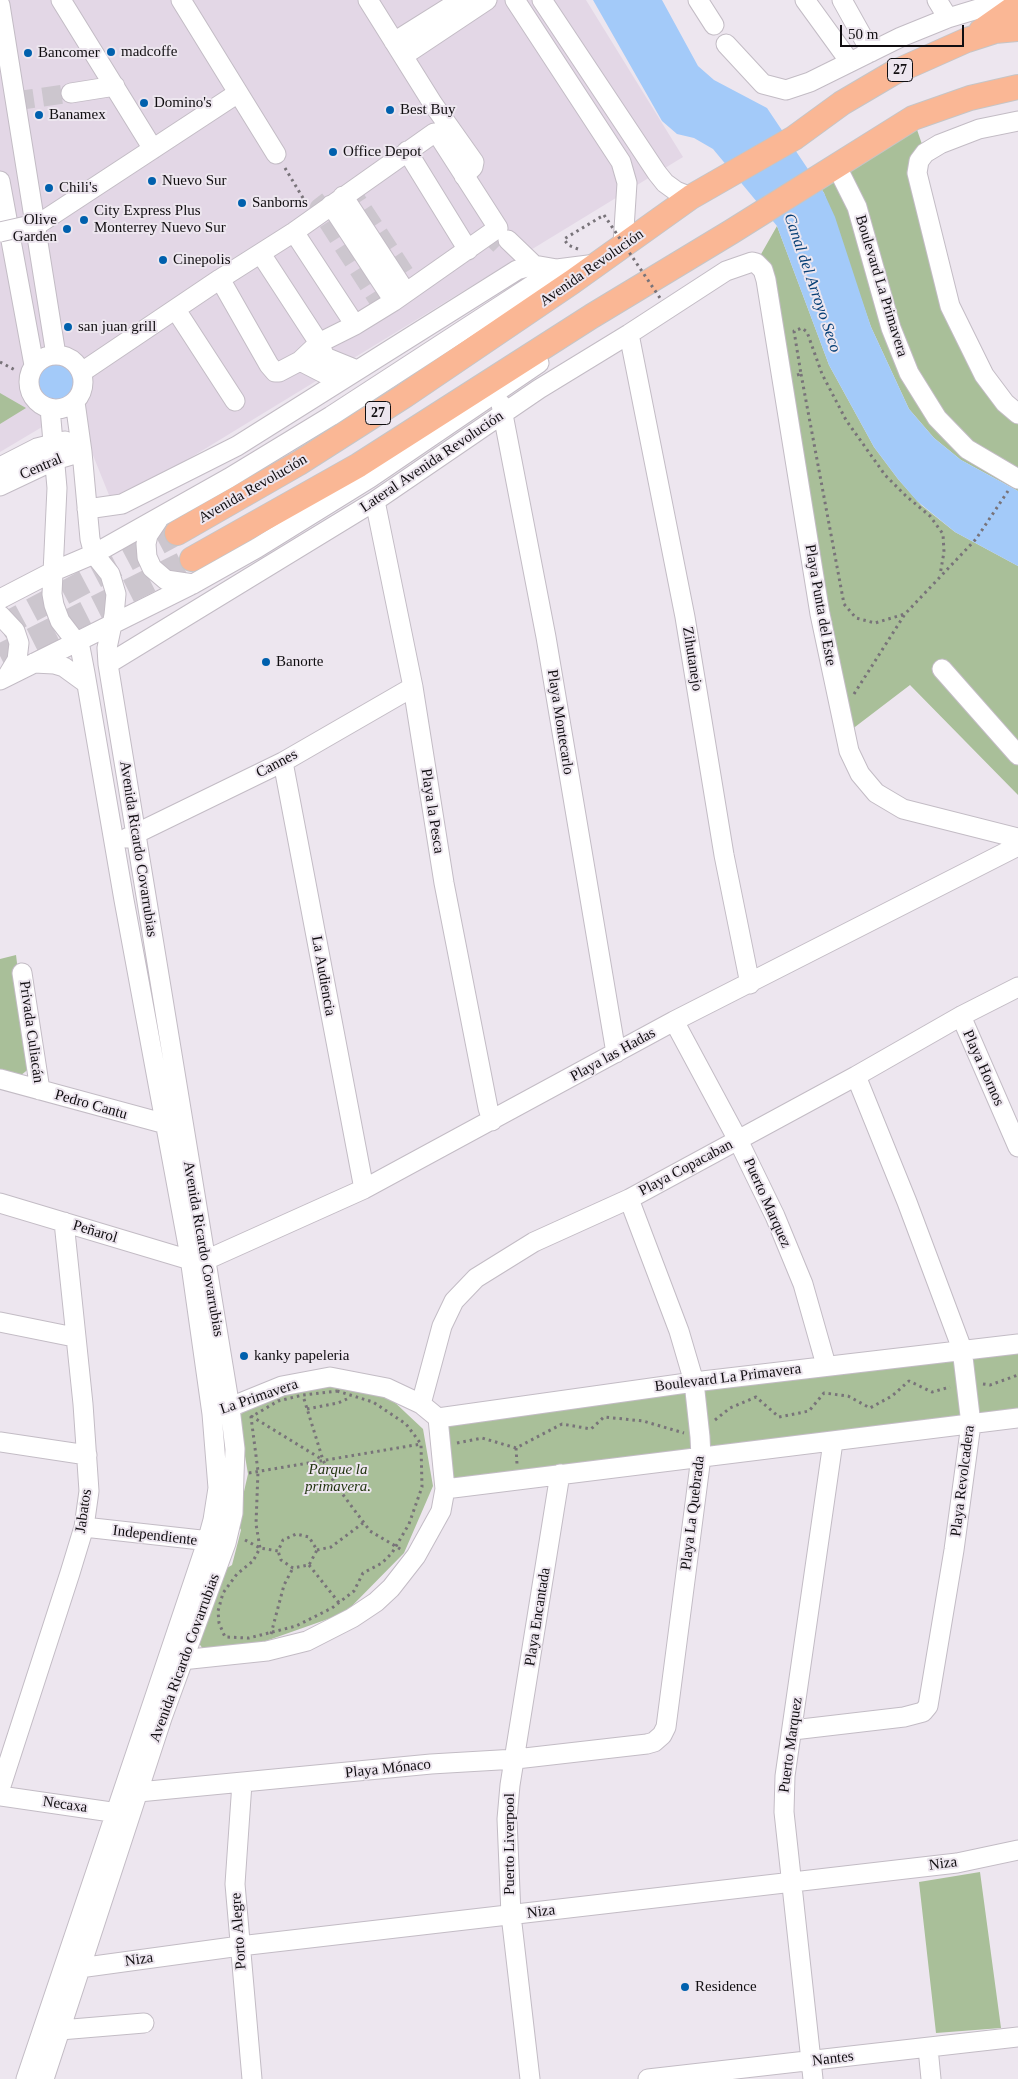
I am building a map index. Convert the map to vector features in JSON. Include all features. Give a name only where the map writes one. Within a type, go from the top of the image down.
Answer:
[{"type":"main road","points":[[967,40],[994,24],[1018,4]]},
{"type":"main road","name":"Avenida Revolución","points":[[177,533],[299,463],[404,396],[699,193],[794,138],[842,103],[894,72],[967,40],[995,32],[1018,29]]},
{"type":"main road","name":"Avenida Revolución","points":[[192,559],[359,465],[579,324],[914,118],[970,98],[1018,87]]},
{"type":"street","points":[[61,0],[153,149]]},
{"type":"street","points":[[181,0],[276,154]]},
{"type":"street","points":[[220,279],[272,369],[278,372],[300,361],[319,342],[355,325],[400,296],[498,228],[433,104],[398,44],[368,0]]},
{"type":"street","points":[[398,44],[443,0]]},
{"type":"street","points":[[398,44],[461,0]]},
{"type":"street","points":[[398,44],[474,0]]},
{"type":"street","points":[[398,44],[487,0]]},
{"type":"street","points":[[87,509],[122,504],[237,446],[339,381],[525,268],[557,269],[608,256],[627,183],[621,162],[515,0]]},
{"type":"street","points":[[542,0],[665,183],[676,191],[699,193]]},
{"type":"street","points":[[698,0],[714,24]]},
{"type":"street","points":[[804,0],[850,62]]},
{"type":"street","points":[[842,0],[871,52]]},
{"type":"street","points":[[937,0],[948,18]]},
{"type":"street","points":[[726,44],[763,84],[776,89],[797,88],[901,37],[948,18],[978,9],[1018,4]]},
{"type":"street","points":[[0,5],[56,355]]},
{"type":"street","points":[[71,93],[115,86]]},
{"type":"street","points":[[0,232],[40,223],[238,93]]},
{"type":"street","points":[[1018,121],[979,129],[940,144],[925,153],[919,161],[917,173],[950,306],[984,375],[1005,403],[1018,414]]},
{"type":"street","points":[[82,372],[220,279],[294,232],[314,216],[434,133],[468,168]]},
{"type":"street","points":[[408,151],[468,250]]},
{"type":"street","name":"Boulevard La Primavera","points":[[837,167],[857,207],[891,328],[909,373],[937,418],[967,448],[1017,479]]},
{"type":"street","points":[[0,181],[32,371],[30,388],[34,398],[41,405],[50,408],[63,408],[75,402],[82,388],[82,372],[75,361],[56,355],[43,358],[32,371]]},
{"type":"street","points":[[337,200],[400,296]]},
{"type":"street","points":[[294,232],[355,325]]},
{"type":"street","points":[[504,242],[525,268]]},
{"type":"street","points":[[261,254],[319,342],[325,357],[357,370]]},
{"type":"street","name":"Lateral Avenida Revolución","points":[[108,664],[375,500],[502,416],[539,389],[629,334],[726,271],[746,263],[756,263]]},
{"type":"street","name":"Playa Punta del Este","points":[[756,263],[763,270],[766,280],[820,614],[849,751],[860,774],[876,793],[903,809],[920,815],[1018,838]]},
{"type":"street","points":[[0,599],[54,571],[94,554],[158,520],[317,425],[557,269]]},
{"type":"street","points":[[176,310],[235,401]]},
{"type":"street","points":[[4,678],[193,584],[257,548],[370,478],[500,391],[554,352],[579,324]]},
{"type":"street","name":"Zihutanejo","points":[[629,334],[685,617],[724,855],[750,984]]},
{"type":"street","points":[[300,361],[339,381]]},
{"type":"street","name":"Playa Montecarlo","points":[[500,391],[502,416],[546,637],[616,1053]]},
{"type":"street","name":"Avenida Ricardo Covarrubias","points":[[75,402],[90,539],[94,554],[103,563],[114,584],[116,605],[107,648],[108,664],[137,833],[174,1127]]},
{"type":"street","name":"Avenida Ricardo Covarrubias","points":[[26,2079],[72,1969],[122,1814],[175,1661],[213,1520],[218,1488],[221,1411],[198,1260],[174,1127],[114,844],[86,683],[76,641],[56,613],[52,594],[58,504],[50,408]]},
{"type":"street","name":"Central","points":[[0,486],[54,452],[81,444]]},
{"type":"street","name":"Central","points":[[0,467],[37,448],[54,452]]},
{"type":"street","points":[[370,478],[422,468]]},
{"type":"street","name":"Playa la Pesca","points":[[375,500],[413,687],[444,883],[492,1121]]},
{"type":"street","points":[[158,520],[148,535],[146,544],[147,556],[152,568],[166,580],[193,584]]},
{"type":"street","points":[[0,615],[15,631],[19,643],[17,660],[4,678]]},
{"type":"street","points":[[33,663],[44,662],[64,667],[86,683]]},
{"type":"street","points":[[942,669],[1018,753]]},
{"type":"street","name":"Cannes","points":[[114,844],[283,762],[413,687]]},
{"type":"street","name":"La Audiencia","points":[[283,762],[364,1189]]},
{"type":"street","name":"Playa las Hadas","points":[[198,1260],[364,1189],[674,1022],[1018,846]]},
{"type":"street","name":"Privada Culiacán","points":[[22,973],[40,1090]]},
{"type":"street","name":"Playa Copacaban","points":[[421,1404],[442,1326],[454,1301],[476,1278],[534,1242],[629,1199],[856,1076],[961,1016],[1018,987]]},
{"type":"street","name":"Playa Hornos","points":[[961,1016],[1018,1147]]},
{"type":"street","name":"Puerto Marquez","points":[[674,1022],[738,1140],[803,1284],[826,1366]]},
{"type":"street","name":"Playa Revolcadera","points":[[793,1730],[904,1717],[923,1712],[928,1706],[954,1550],[971,1424],[962,1350],[907,1202],[856,1076]]},
{"type":"street","name":"Pedro Cantu","points":[[0,1079],[174,1127]]},
{"type":"street","name":"Playa La Quebrada","points":[[629,1199],[679,1331],[694,1382],[701,1457],[666,1727],[662,1735],[654,1742]]},
{"type":"street","name":"Peñarol","points":[[0,1203],[198,1260]]},
{"type":"street","name":"Jabatos","points":[[0,1789],[84,1527],[89,1491],[64,1222]]},
{"type":"street","points":[[0,1322],[74,1337]]},
{"type":"street","name":"Boulevard La Primavera","points":[[438,1418],[694,1382],[1018,1344]]},
{"type":"street","name":"La Primavera","points":[[221,1411],[250,1408],[282,1386],[301,1388],[330,1378],[358,1389],[387,1388],[421,1404],[438,1418]]},
{"type":"street","name":"Avenida Ricardo Covarrubias","points":[[175,1661],[227,1537],[234,1505],[235,1449],[221,1411]]},
{"type":"street","points":[[175,1661],[267,1651],[307,1640],[352,1618],[376,1602],[391,1588],[416,1556],[435,1523],[445,1489],[438,1418]]},
{"type":"street","points":[[445,1489],[1018,1418]]},
{"type":"street","points":[[0,1442],[87,1455]]},
{"type":"street","name":"Puerto Marquez","points":[[812,2070],[784,1812],[785,1776],[833,1442]]},
{"type":"street","name":"Playa Encantada","points":[[516,1759],[560,1474]]},
{"type":"street","name":"Independiente","points":[[84,1527],[207,1542],[227,1537]]},
{"type":"street","name":"Playa Mónaco","points":[[130,1793],[431,1764],[516,1759],[654,1742]]},
{"type":"street","name":"Puerto Liverpool","points":[[516,1759],[507,1819],[511,1915],[530,2079]]},
{"type":"street","name":"Porto Alegre","points":[[242,1783],[235,1884],[252,2079]]},
{"type":"street","name":"Necaxa","points":[[0,1796],[122,1814]]},
{"type":"street","name":"Niza","points":[[72,1969],[240,1946],[957,1863],[1018,1850]]},
{"type":"street","name":"Avenida Ricardo Covarrubias","points":[[44,2079],[60,2030],[72,1969]]},
{"type":"street","points":[[60,2030],[144,2023]]},
{"type":"street","name":"Nantes","points":[[648,2079],[812,2070],[928,2048],[1018,2037]]},
{"type":"street","points":[[928,2048],[931,2079]]},
{"type":"path","points":[[276,154],[314,216]]},
{"type":"path","points":[[608,256],[568,245],[564,239],[604,215],[660,298]]},
{"type":"path","points":[[807,332],[822,374],[846,420],[895,486],[930,516],[943,534],[944,552],[940,575]]},
{"type":"path","points":[[0,362],[32,371]]},
{"type":"path","points":[[801,374],[844,604],[856,618],[875,623],[905,614]]},
{"type":"path","points":[[842,714],[905,614],[976,539],[1017,479]]},
{"type":"path","points":[[442,1447],[482,1438],[516,1448],[562,1424],[591,1429],[604,1417],[698,1429],[713,1421],[730,1408],[756,1396],[779,1417],[809,1411],[824,1393],[848,1396],[870,1408],[892,1396],[910,1380],[932,1392],[966,1383],[990,1385],[1018,1375]]},
{"type":"path","points":[[301,1388],[323,1460],[335,1484],[370,1531],[395,1547],[416,1556]]},
{"type":"path","points":[[301,1388],[337,1391],[358,1389],[373,1402],[406,1424],[421,1444],[422,1487],[409,1524],[395,1547],[382,1563],[363,1573],[354,1591],[339,1603],[296,1626],[249,1638],[225,1637],[219,1623],[218,1611],[223,1593],[237,1574],[253,1561],[260,1548],[256,1524],[258,1471],[250,1408],[278,1401],[301,1388]]},
{"type":"path","points":[[307,1409],[338,1404],[358,1389]]},
{"type":"path","points":[[250,1408],[323,1460]]},
{"type":"path","points":[[234,1475],[421,1444]]},
{"type":"path","points":[[309,1565],[317,1550],[331,1547],[363,1523]]},
{"type":"path","points":[[309,1565],[294,1568],[281,1560],[278,1551],[283,1540],[296,1534],[309,1537],[317,1550]]},
{"type":"path","points":[[227,1537],[260,1548],[278,1551]]},
{"type":"path","points":[[309,1565],[352,1618]]},
{"type":"path","points":[[267,1651],[284,1584],[294,1568]]},
{"type":"shaded area","name":"Nuevo Sur","points":[[0,0],[586,0],[683,157],[113,505],[74,408],[0,452]]},
{"type":"green space","points":[[913,118],[925,153],[919,161],[950,306],[1018,414],[1018,491],[961,460],[934,438],[909,409],[871,327],[824,193],[815,179]]},
{"type":"green space","points":[[777,226],[829,365],[874,447],[898,479],[921,505],[955,532],[1018,566],[1018,795],[910,685],[851,730],[756,263]]},
{"type":"green space","points":[[0,393],[26,408],[0,424]]},
{"type":"green space","points":[[16,955],[30,1068],[16,1079],[0,1074],[0,959]]},
{"type":"green space","points":[[1018,1347],[1018,1414],[455,1480],[450,1476],[447,1422]]},
{"type":"green space","name":"Parque la primavera.","points":[[332,1382],[389,1397],[423,1429],[433,1486],[404,1553],[345,1613],[263,1642],[203,1649],[198,1642],[222,1571],[232,1565],[241,1530],[237,1522],[248,1474],[240,1426],[241,1414],[263,1401],[299,1387]]},
{"type":"green space","points":[[980,1872],[1001,2028],[936,2033],[919,1882]]},
{"type":"water","name":"Canal del Arroyo Seco","points":[[593,0],[662,0],[698,66],[714,80],[767,108],[824,193],[835,217],[871,327],[909,409],[934,438],[961,460],[1018,491],[1018,566],[955,532],[917,501],[898,479],[874,447],[829,365],[777,226],[713,149],[694,138],[677,134],[662,121]]},
{"type":"water","points":[[55,360],[70,366],[76,381],[70,396],[55,402],[40,396],[34,381],[40,366]]},
{"type":"tunnel","points":[[15,101],[71,93]]},
{"type":"tunnel","points":[[348,187],[413,286]]},
{"type":"tunnel","points":[[328,201],[319,208],[384,309],[394,301]]},
{"type":"tunnel","points":[[493,238],[500,245]]},
{"type":"tunnel","points":[[0,627],[177,533]]},
{"type":"tunnel","points":[[0,656],[192,559]]},
{"type":"place","name":"madcoffe","points":[[111,52]]},
{"type":"place","name":"Bancomer","points":[[28,53]]},
{"type":"place","name":"Domino's","points":[[144,103]]},
{"type":"place","name":"Best Buy","points":[[390,110]]},
{"type":"place","name":"Banamex","points":[[39,115]]},
{"type":"place","name":"Office Depot","points":[[333,152]]},
{"type":"place","name":"Nuevo Sur","points":[[152,181]]},
{"type":"place","name":"Chili's","points":[[49,188]]},
{"type":"place","name":"Sanborns","points":[[242,203]]},
{"type":"place","name":"City Express Plus Monterrey Nuevo Sur","points":[[84,220]]},
{"type":"place","name":"Olive Garden","points":[[67,229]]},
{"type":"place","name":"Cinepolis","points":[[163,260]]},
{"type":"place","name":"san juan grill","points":[[68,327]]},
{"type":"place","name":"Banorte","points":[[266,662]]},
{"type":"place","name":"kanky papeleria","points":[[244,1356]]},
{"type":"place","name":"Residence","points":[[685,1987]]}]
